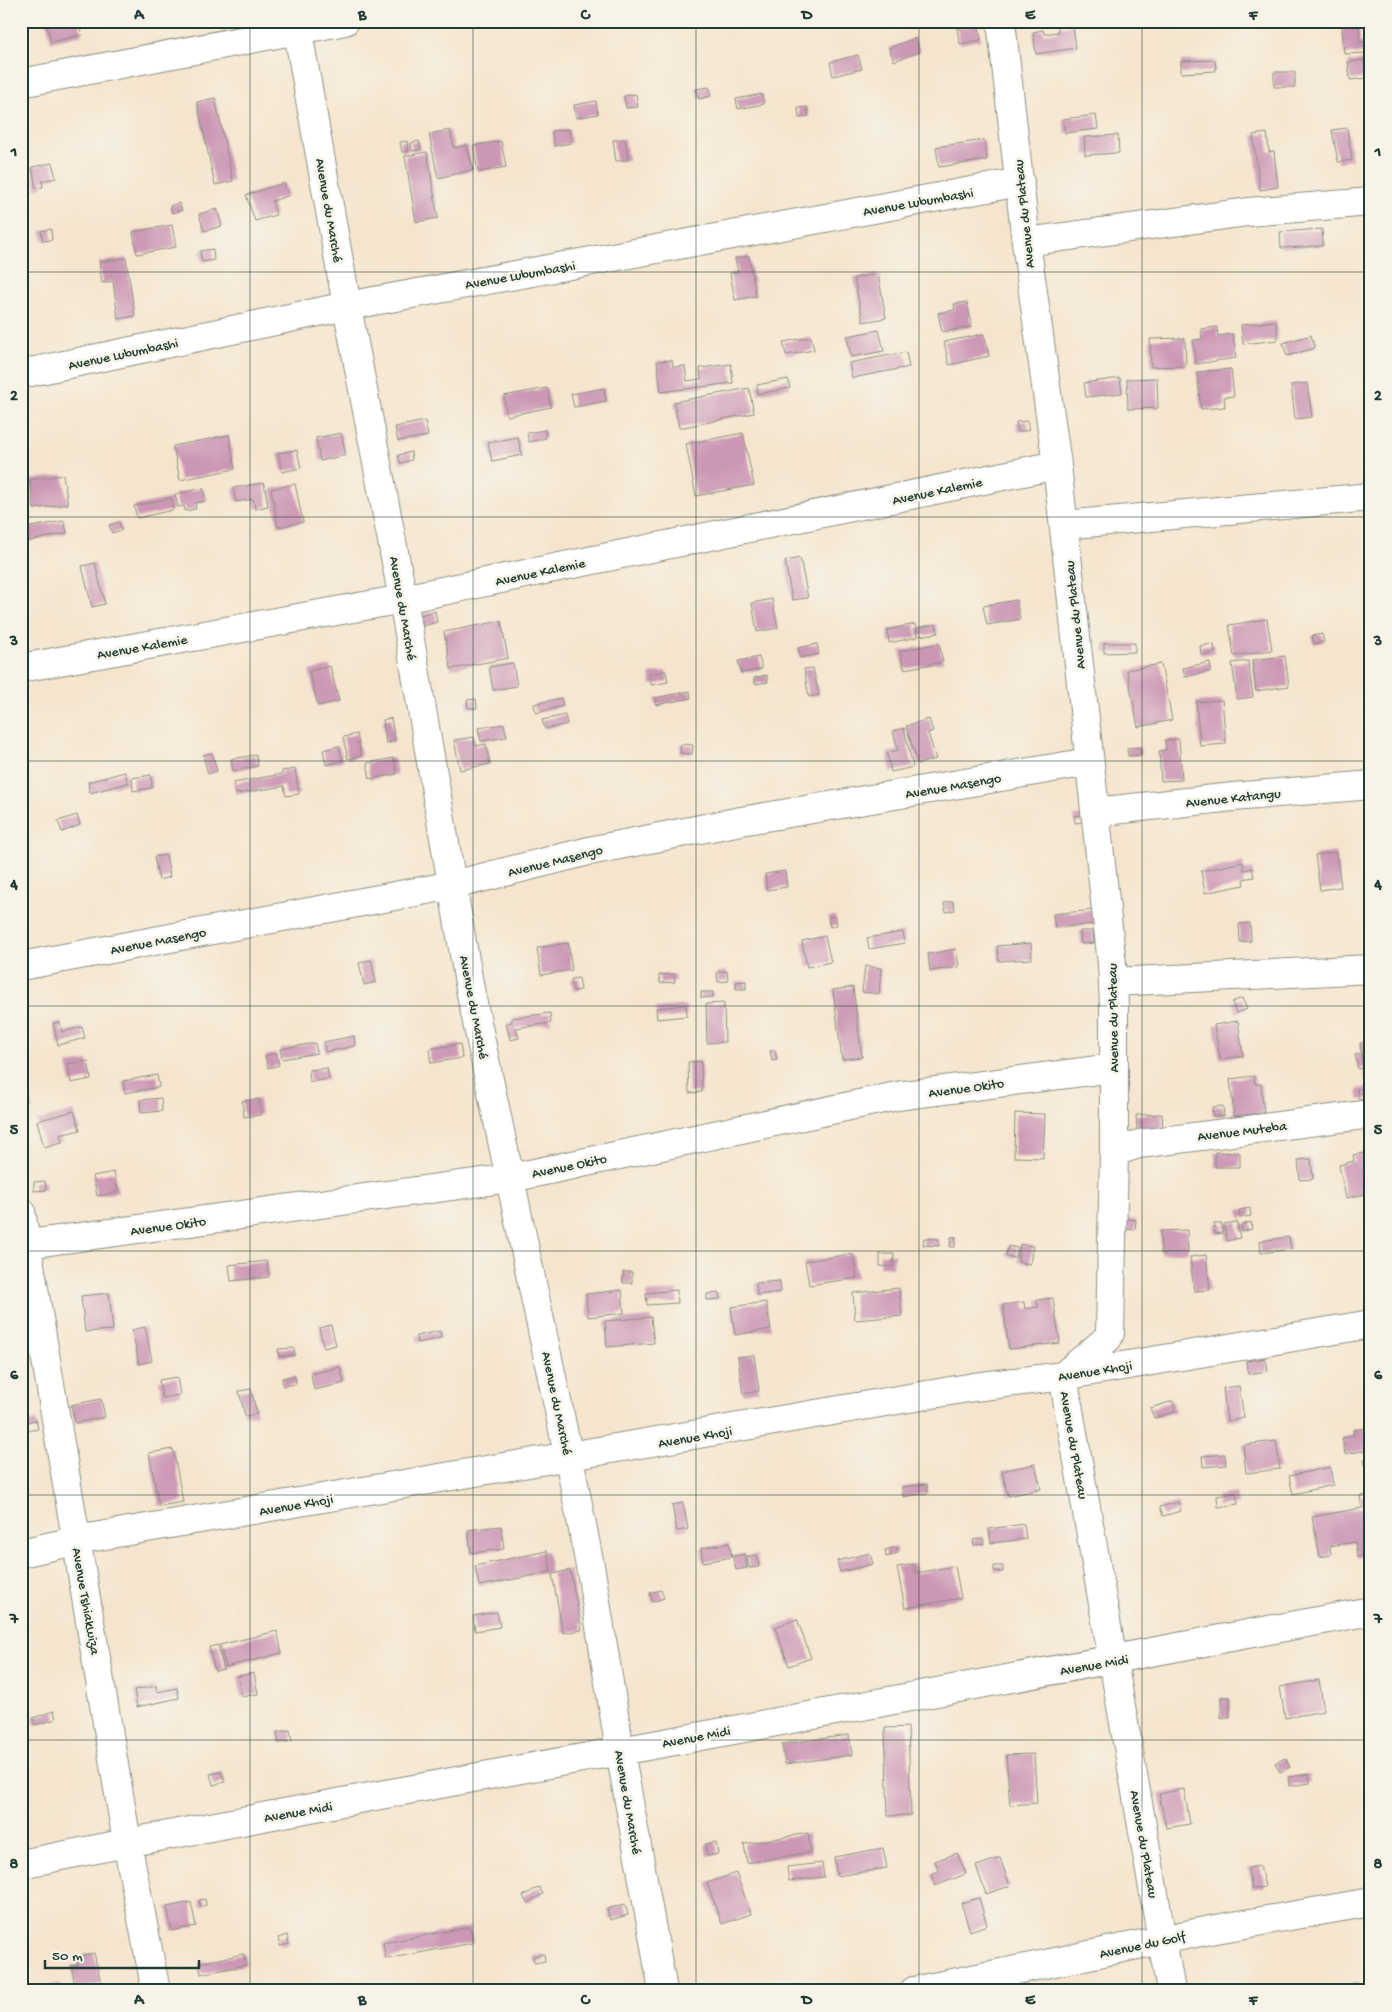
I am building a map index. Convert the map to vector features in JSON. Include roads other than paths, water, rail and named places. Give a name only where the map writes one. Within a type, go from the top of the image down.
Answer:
[{"type":"street","points":[[21,84],[297,26],[345,21]]},
{"type":"street","name":"Avenue du Plateau","points":[[1001,21],[1026,242],[1064,525],[1113,982],[1114,1152],[1110,1333],[1108,1338],[1063,1376],[1171,1991]]},
{"type":"street","name":"Avenue du Marché","points":[[297,26],[347,306],[403,599],[470,989],[511,1178],[591,1571],[662,1991]]},
{"type":"street","name":"Avenue Lubumbashi","points":[[21,374],[347,306],[1020,182]]},
{"type":"street","points":[[1026,242],[1248,212],[1371,202]]},
{"type":"street","name":"Avenue Kalemie","points":[[21,668],[403,599],[1057,465]]},
{"type":"street","points":[[1064,525],[1371,496]]},
{"type":"street","name":"Avenue Masengo","points":[[21,966],[453,885],[589,851],[693,830],[1090,762]]},
{"type":"street","name":"Avenue Katangu","points":[[1095,812],[1233,796],[1371,785]]},
{"type":"street","points":[[1113,982],[1371,968]]},
{"type":"street","name":"Avenue Okito","points":[[25,1244],[511,1178],[897,1096],[1113,1068]]},
{"type":"street","name":"Avenue Muteba","points":[[1114,1152],[1140,1144],[1371,1114]]},
{"type":"street","name":"Avenue Tshiakwiza","points":[[21,1212],[127,1842],[156,1991]]},
{"type":"street","name":"Avenue Khoji","points":[[21,1554],[76,1541],[974,1388],[1063,1376],[1371,1324]]},
{"type":"street","name":"Avenue Midi","points":[[21,1864],[127,1842],[1113,1661],[1371,1611]]},
{"type":"street","name":"Avenue du Golf","points":[[914,1991],[1210,1930],[1371,1902]]}]
